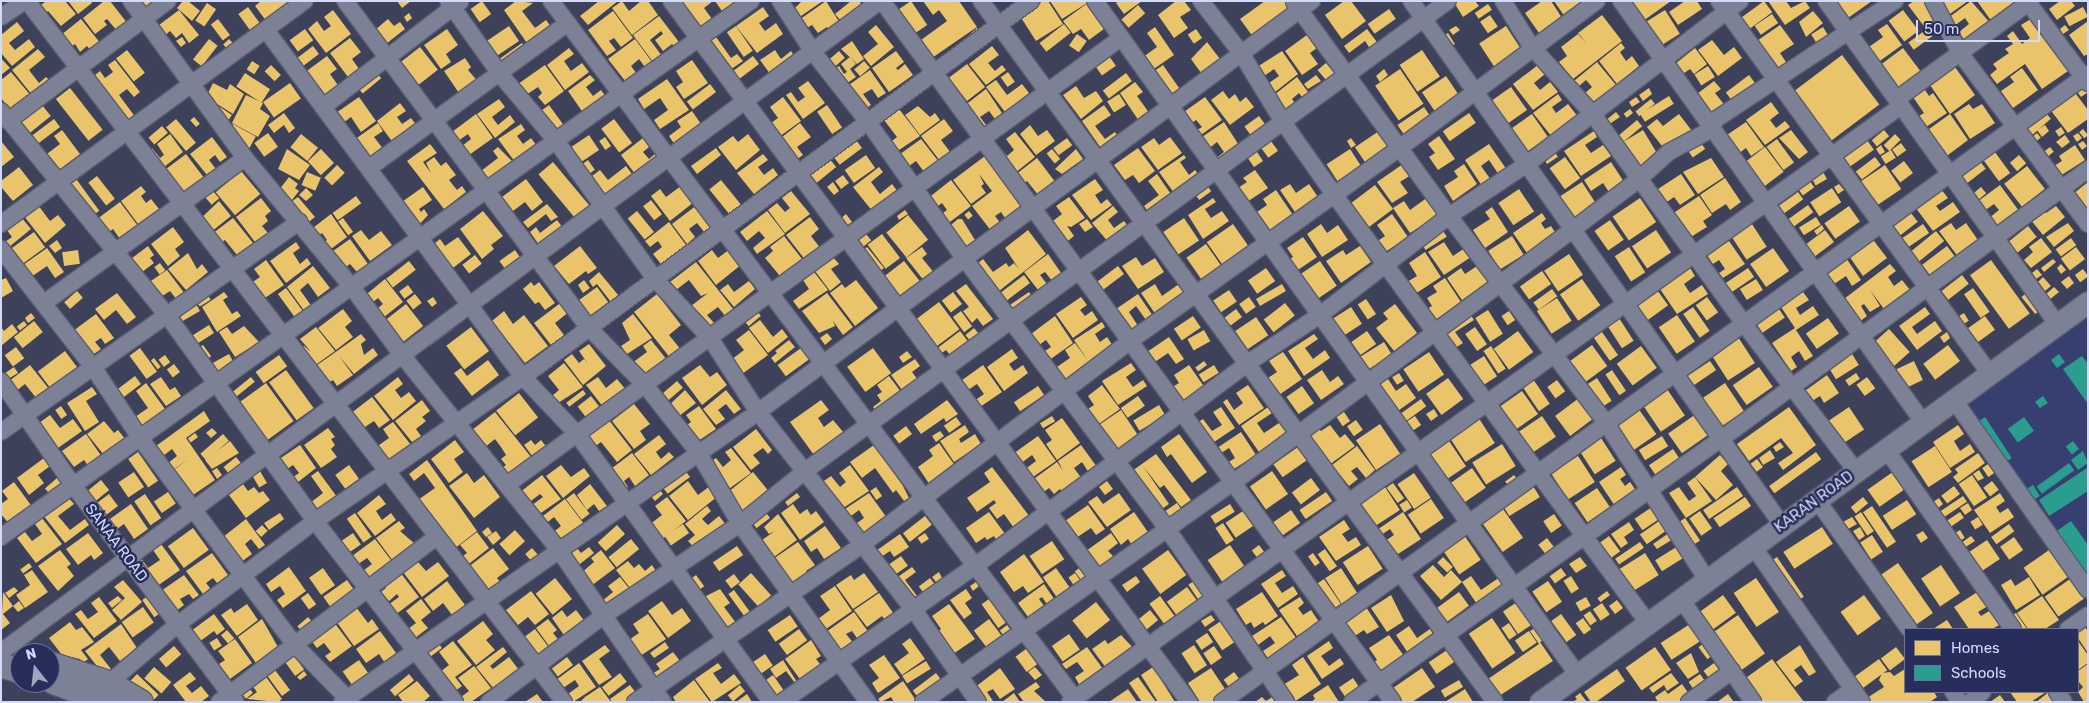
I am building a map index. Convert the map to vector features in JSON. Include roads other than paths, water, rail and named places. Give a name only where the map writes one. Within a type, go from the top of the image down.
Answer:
[{"type":"main road","points":[[60,669],[108,692]]},
{"type":"main road","points":[[60,683],[108,692],[141,702]]},
{"type":"street","points":[[1,17],[26,1],[281,335],[388,469],[436,537],[564,702]]},
{"type":"street","points":[[132,1],[245,158],[351,286],[402,355],[508,484],[559,550],[658,695]]},
{"type":"street","points":[[168,1],[79,68],[4,116],[59,180],[114,252],[167,315],[215,385],[315,521],[366,589],[456,702]]},
{"type":"street","points":[[1,224],[305,1]]},
{"type":"street","points":[[346,1],[589,328],[645,385],[698,452],[740,524],[868,702]]},
{"type":"street","points":[[551,1],[1024,631],[1072,700],[1488,403],[1624,302],[1694,255],[1831,156],[1960,53],[2028,2],[2086,78],[2015,127],[1222,702]]},
{"type":"street","points":[[671,1],[942,372],[1050,512],[1189,702]]},
{"type":"street","points":[[2,535],[215,385],[281,335],[751,1]]},
{"type":"street","points":[[780,1],[813,52],[868,122],[964,258],[1168,530],[1286,702]]},
{"type":"street","points":[[6,654],[128,560],[338,406],[402,355],[537,257],[602,206],[670,159],[881,1],[1393,702]]},
{"type":"street","points":[[981,1],[1495,702]]},
{"type":"street","points":[[108,692],[178,625],[315,521],[523,377],[1031,1]]},
{"type":"street","points":[[1095,1],[1578,674]]},
{"type":"street","points":[[1201,1],[1242,54],[1283,122],[1333,193],[1540,472],[1648,623]]},
{"type":"street","points":[[1411,1],[1624,302],[1673,375],[1782,525]]},
{"type":"street","points":[[489,702],[603,616],[740,524],[805,471],[1448,1]]},
{"type":"street","points":[[1503,1],[1534,47],[1592,113],[1638,180],[1744,324],[1856,471]]},
{"type":"street","points":[[635,702],[658,695],[726,638],[863,544],[1130,341],[1333,193],[1401,147],[1474,90],[1597,1]]},
{"type":"street","points":[[1621,1],[1923,422]]},
{"type":"street","points":[[782,702],[1050,512],[1247,364],[1320,315],[1449,216],[1527,164],[1662,59],[1723,7],[1740,1]]},
{"type":"street","points":[[1826,1],[2058,324]]},
{"type":"street","points":[[923,702],[1234,482],[1500,282],[1572,231],[1638,180],[1669,152],[1712,128],[1716,120],[1895,1]]},
{"type":"street","points":[[1932,1],[1960,53],[2088,224]]},
{"type":"street","points":[[323,107],[454,3],[500,74],[556,140],[655,279],[710,338],[758,412],[914,610],[978,702]]},
{"type":"street","points":[[1,248],[93,367],[140,438],[294,644],[347,700],[486,600],[758,412],[1242,54],[1302,4],[1348,74],[1449,216],[1606,423],[1707,580]]},
{"type":"street","points":[[1723,7],[1990,374]]},
{"type":"street","points":[[369,168],[568,23]]},
{"type":"street","points":[[266,30],[523,377],[577,434],[771,702]]},
{"type":"street","points":[[508,484],[1121,38]]},
{"type":"street","points":[[44,303],[245,158]]},
{"type":"street","points":[[1352,702],[1862,337],[2088,169]]},
{"type":"street","points":[[1,432],[298,222]]},
{"type":"street","name":"KARAN ROAD","points":[[1548,699],[1578,674],[2088,302]]},
{"type":"street","name":"SANAA ROAD","points":[[1,381],[26,414],[73,486],[178,625],[228,699]]},
{"type":"street","points":[[1954,400],[2088,590]]},
{"type":"street","points":[[1886,449],[2012,628]]},
{"type":"street","points":[[1817,500],[1908,628]]},
{"type":"street","points":[[228,699],[294,644],[436,537]]},
{"type":"street","points":[[1753,546],[1857,695],[1835,702]]},
{"type":"street","points":[[1681,599],[1754,702]]},
{"type":"street","points":[[2069,628],[2088,615]]},
{"type":"street","points":[[1689,702],[1732,670]]},
{"type":"street","points":[[1970,702],[1982,693]]}]
